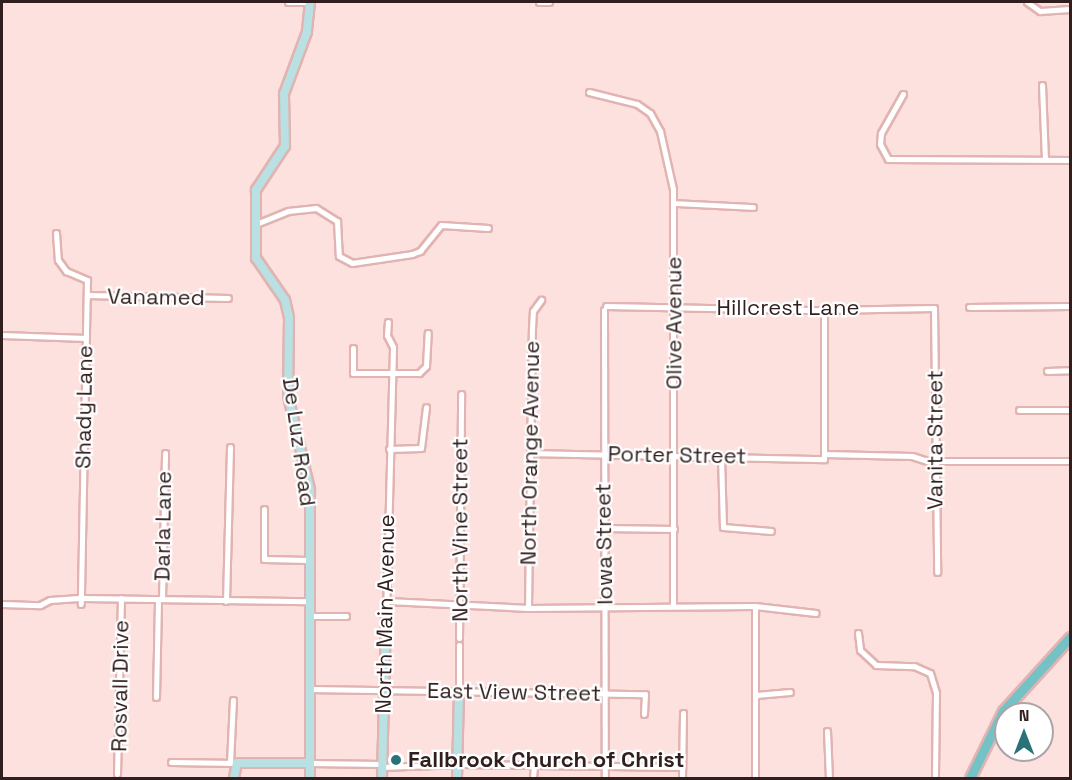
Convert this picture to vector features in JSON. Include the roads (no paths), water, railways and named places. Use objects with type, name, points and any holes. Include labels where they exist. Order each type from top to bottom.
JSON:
[{"type":"main road","name":"De Luz Road","points":[[310,2],[307,32],[284,94],[285,146],[256,190],[256,258],[285,300],[289,318],[288,396],[310,490],[308,560],[310,778]]},
{"type":"main road","name":"North Main Avenue","points":[[382,778],[386,616]]},
{"type":"main road","points":[[970,778],[1003,711],[1071,637]]},
{"type":"main road","name":"North Vine Street","points":[[457,778],[459,691]]},
{"type":"main road","points":[[234,778],[234,763],[310,763]]},
{"type":"street","points":[[288,2],[310,2]]},
{"type":"street","points":[[539,2],[549,2]]},
{"type":"street","points":[[1027,2],[1040,11],[1071,9]]},
{"type":"street","points":[[1042,85],[1045,159]]},
{"type":"street","name":"Olive Avenue","points":[[589,92],[638,104],[650,113],[660,131],[674,203],[673,604]]},
{"type":"street","points":[[903,94],[881,133],[881,150],[888,159],[1071,160]]},
{"type":"street","points":[[674,203],[753,207]]},
{"type":"street","points":[[256,224],[288,211],[316,208],[337,221],[339,256],[352,263],[412,254],[420,250],[441,225],[488,228]]},
{"type":"street","name":"Shady Lane","points":[[56,233],[58,260],[66,271],[87,280],[82,601]]},
{"type":"street","name":"Vanamed","points":[[87,298],[87,295],[228,298]]},
{"type":"street","name":"North Orange Avenue","points":[[528,608],[533,311],[541,300]]},
{"type":"street","points":[[969,307],[1071,306]]},
{"type":"street","name":"Hillcrest Lane","points":[[605,308],[824,310],[934,308]]},
{"type":"street","name":"Iowa Street","points":[[605,308],[603,454],[605,778]]},
{"type":"street","name":"Vanita Street","points":[[934,308],[937,572]]},
{"type":"street","points":[[824,310],[824,456]]},
{"type":"street","name":"North Main Avenue","points":[[386,616],[393,347],[387,335],[388,322]]},
{"type":"street","points":[[353,348],[353,374],[423,370],[428,333]]},
{"type":"street","points":[[2,335],[86,338]]},
{"type":"street","points":[[1047,371],[1071,370]]},
{"type":"street","name":"North Vine Street","points":[[459,691],[460,394]]},
{"type":"street","points":[[389,448],[421,448],[426,407]]},
{"type":"street","points":[[1019,410],[1071,410]]},
{"type":"street","points":[[226,601],[230,447]]},
{"type":"street","name":"Darla Lane","points":[[156,697],[165,453]]},
{"type":"street","name":"Porter Street","points":[[530,453],[912,456],[934,462],[1071,462]]},
{"type":"street","points":[[721,456],[723,527],[771,531]]},
{"type":"street","points":[[264,509],[264,559],[308,560]]},
{"type":"street","points":[[603,528],[674,529]]},
{"type":"street","points":[[2,604],[40,605],[50,600],[82,601],[121,598],[309,601]]},
{"type":"street","name":"Rosvall Drive","points":[[117,774],[121,598]]},
{"type":"street","points":[[387,601],[461,602],[528,608],[673,604],[755,606],[816,613]]},
{"type":"street","points":[[755,606],[756,778]]},
{"type":"street","points":[[309,616],[346,616]]},
{"type":"street","points":[[858,633],[860,650],[868,661],[891,667],[914,666],[930,673],[936,693],[935,778]]},
{"type":"street","name":"East View Street","points":[[310,689],[645,694],[644,714]]},
{"type":"street","points":[[756,694],[790,692]]},
{"type":"street","points":[[171,762],[234,763],[233,700]]},
{"type":"street","points":[[682,778],[683,713]]},
{"type":"street","points":[[827,731],[829,778]]},
{"type":"street","points":[[310,763],[382,766],[682,768]]},
{"type":"street","points":[[533,778],[534,767]]},
{"type":"place","name":"Fallbrook Church of Christ","points":[[396,760]]}]
